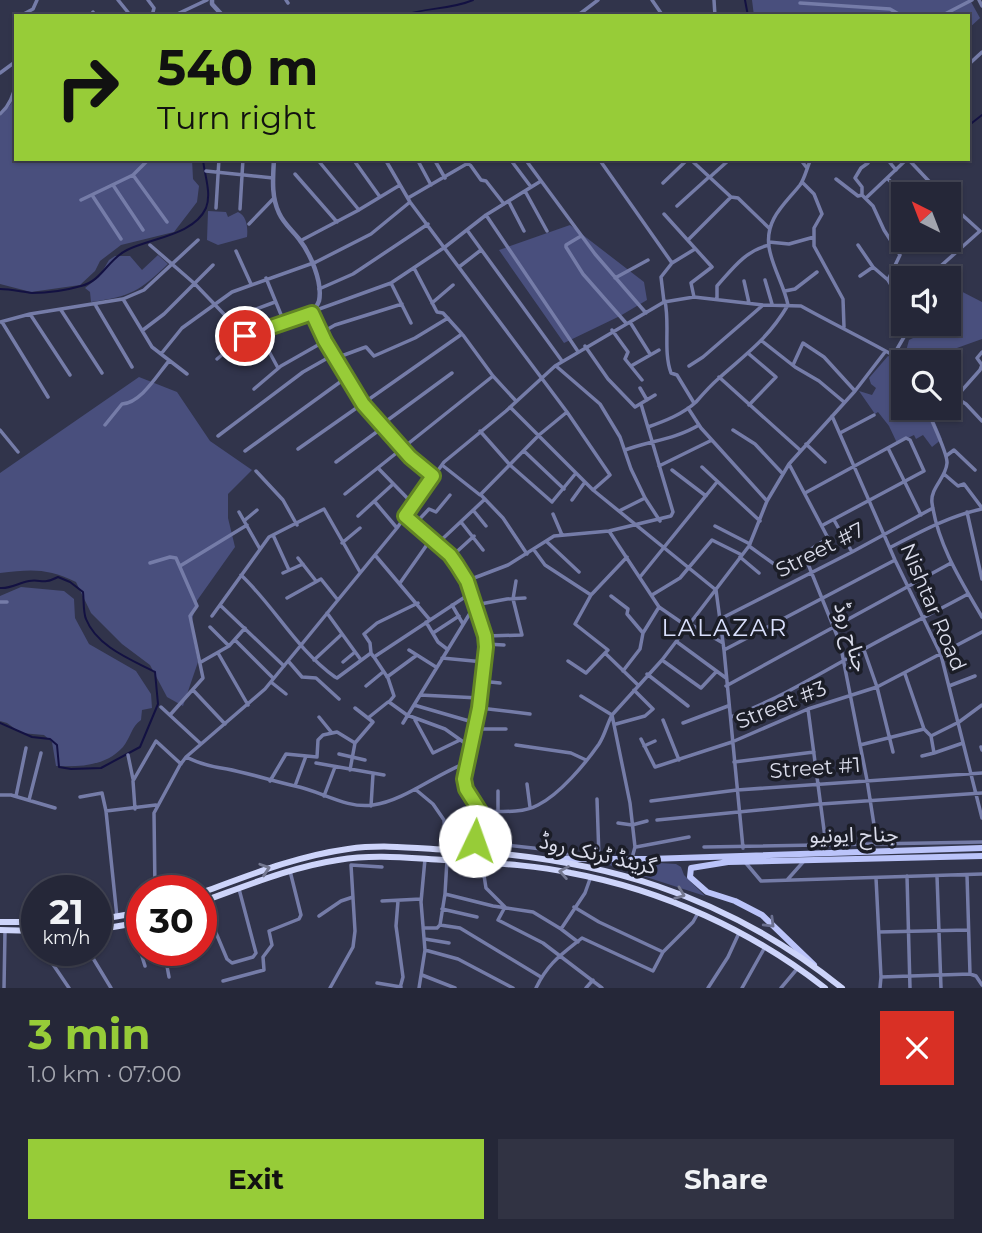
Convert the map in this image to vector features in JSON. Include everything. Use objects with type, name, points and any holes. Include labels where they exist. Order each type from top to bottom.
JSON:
[{"type":"highway","name":"گرینڈ ٹرنک روڈ","points":[[217,886],[317,854],[373,847],[462,850],[556,859],[629,877],[707,905],[761,932],[842,988]]},
{"type":"highway","name":"گرینڈ ٹرنک روڈ","points":[[217,897],[290,871],[357,857],[481,861],[555,870],[635,889],[698,913],[765,947],[825,988]]},
{"type":"highway","points":[[112,918],[126,915]]},
{"type":"highway","points":[[0,922],[21,922]]},
{"type":"highway","points":[[2,930],[21,931]]},
{"type":"main road","name":"جناح ایونیو","points":[[728,859],[745,862],[941,846],[982,848]]},
{"type":"main road","name":"جناح ایونیو","points":[[728,859],[982,856]]},
{"type":"main road","points":[[556,859],[728,859]]},
{"type":"main road","points":[[728,859],[695,866],[690,871],[690,877],[706,892],[735,901],[762,915],[815,967]]},
{"type":"street","points":[[24,14],[33,9],[37,0]]},
{"type":"street","points":[[118,0],[129,14]]},
{"type":"street","points":[[178,14],[210,0],[221,14]]},
{"type":"street","points":[[580,14],[598,0]]},
{"type":"street","points":[[945,14],[972,0]]},
{"type":"street","points":[[979,0],[982,6]]},
{"type":"street","points":[[800,3],[890,9],[899,14]]},
{"type":"street","points":[[0,114],[9,104],[14,90]]},
{"type":"street","points":[[82,200],[133,175],[147,161]]},
{"type":"street","points":[[216,208],[219,161]]},
{"type":"street","points":[[240,209],[243,161]]},
{"type":"street","points":[[274,161],[274,198],[286,227],[300,240],[311,262],[319,289],[319,300],[312,313]]},
{"type":"street","points":[[319,161],[359,210]]},
{"type":"street","points":[[354,161],[380,197]]},
{"type":"street","points":[[386,161],[409,200],[567,412],[610,475],[593,490]]},
{"type":"street","points":[[418,161],[431,185]]},
{"type":"street","points":[[435,161],[445,178]]},
{"type":"street","points":[[160,354],[182,328],[232,292],[311,262],[371,234],[409,200],[467,161],[481,180],[486,181],[506,203],[524,231]]},
{"type":"street","points":[[512,161],[531,187]]},
{"type":"street","points":[[526,161],[615,278],[646,313]]},
{"type":"street","points":[[600,161],[673,263]]},
{"type":"street","points":[[663,183],[692,161]]},
{"type":"street","points":[[694,161],[731,197],[738,198],[770,228]]},
{"type":"street","points":[[677,206],[728,161]]},
{"type":"street","points":[[802,161],[807,168]]},
{"type":"street","points":[[649,427],[670,419],[694,404],[719,377],[770,333],[788,305],[769,243],[770,228],[778,210],[803,182],[810,161]]},
{"type":"street","points":[[866,161],[868,163],[855,178],[900,255],[888,280]]},
{"type":"street","points":[[889,161],[896,170]]},
{"type":"street","points":[[836,179],[858,196],[864,197],[906,161]]},
{"type":"street","points":[[910,161],[930,182]]},
{"type":"street","points":[[206,171],[273,178]]},
{"type":"street","points":[[295,174],[337,222]]},
{"type":"street","points":[[133,175],[167,222]]},
{"type":"street","points":[[887,178],[891,182]]},
{"type":"street","points":[[217,359],[245,336],[391,283],[445,247],[486,215],[541,181]]},
{"type":"street","points":[[803,182],[814,194],[822,214],[814,228],[814,246],[843,299],[844,327]]},
{"type":"street","points":[[113,185],[143,230]]},
{"type":"street","points":[[300,240],[359,210],[400,185]]},
{"type":"street","points":[[525,191],[547,231]]},
{"type":"street","points":[[92,195],[121,239]]},
{"type":"street","points":[[688,240],[731,197]]},
{"type":"street","points":[[249,224],[274,198]]},
{"type":"street","points":[[664,214],[712,267],[691,283],[694,297]]},
{"type":"street","points":[[961,214],[979,231],[961,247]]},
{"type":"street","points":[[486,215],[577,351]]},
{"type":"street","points":[[319,289],[353,274],[428,224]]},
{"type":"street","points":[[467,230],[562,361]]},
{"type":"street","points":[[582,236],[566,247],[583,274],[628,323],[650,354]]},
{"type":"street","points":[[717,300],[717,286],[754,249],[769,243],[789,244],[816,237]]},
{"type":"street","points":[[48,397],[1,322],[30,314],[123,299],[144,290],[198,240]]},
{"type":"street","points":[[150,245],[195,284],[245,336]]},
{"type":"street","points":[[858,245],[873,267],[891,285]]},
{"type":"street","points":[[694,404],[677,375],[671,373],[667,364],[668,315],[661,277],[673,263],[695,249]]},
{"type":"street","points":[[459,267],[481,250]]},
{"type":"street","points":[[236,251],[251,284]]},
{"type":"street","points":[[941,266],[956,252]]},
{"type":"street","points":[[615,278],[648,260]]},
{"type":"street","points":[[143,330],[213,265]]},
{"type":"street","points":[[860,276],[873,267]]},
{"type":"street","points":[[414,268],[438,312],[448,318],[516,401]]},
{"type":"street","points":[[785,291],[794,289],[817,272]]},
{"type":"street","points":[[266,278],[284,322]]},
{"type":"street","points":[[765,280],[772,304]]},
{"type":"street","points":[[744,281],[749,303]]},
{"type":"street","points":[[391,283],[411,323]]},
{"type":"street","points":[[432,303],[453,285]]},
{"type":"street","points":[[154,875],[152,822],[156,806],[186,757],[248,705],[288,662],[397,528],[442,465],[562,361],[665,301],[694,297],[763,305],[802,306],[891,355]]},
{"type":"street","points":[[123,299],[152,347],[187,374]]},
{"type":"street","points":[[229,319],[275,302]]},
{"type":"street","points":[[321,333],[335,325],[402,304]]},
{"type":"street","points":[[95,305],[132,367]]},
{"type":"street","points":[[689,366],[763,305]]},
{"type":"street","points":[[61,310],[102,373]]},
{"type":"street","points":[[312,313],[325,341],[363,404],[401,447],[433,476]]},
{"type":"street","points":[[30,314],[70,375]]},
{"type":"street","points":[[218,436],[303,372],[363,348],[374,356],[415,338],[448,318]]},
{"type":"street","points":[[612,330],[628,352],[625,359],[642,380]]},
{"type":"street","points":[[258,331],[278,368]]},
{"type":"street","points":[[299,449],[462,334]]},
{"type":"street","points":[[896,350],[904,337]]},
{"type":"street","points":[[254,388],[278,368],[325,341]]},
{"type":"street","points":[[762,341],[844,402]]},
{"type":"street","points":[[793,365],[803,343],[824,357],[855,391]]},
{"type":"street","points":[[585,346],[614,386],[635,407],[655,395]]},
{"type":"street","points":[[631,366],[659,350]]},
{"type":"street","points":[[480,811],[530,807],[546,800],[586,760],[600,743],[614,713],[677,642],[750,545],[766,501],[789,464],[855,391],[885,352]]},
{"type":"street","points":[[961,392],[980,375],[982,365],[978,356],[982,352]]},
{"type":"street","points":[[748,354],[776,377],[749,405]]},
{"type":"street","points":[[105,425],[122,404],[130,403],[140,395],[169,361]]},
{"type":"street","points":[[555,366],[600,404],[620,437],[645,498],[660,521]]},
{"type":"street","points":[[336,462],[452,373]]},
{"type":"street","points":[[345,494],[493,376]]},
{"type":"street","points":[[245,451],[347,377]]},
{"type":"street","points":[[719,377],[800,450]]},
{"type":"street","points":[[640,388],[647,400]]},
{"type":"street","points":[[961,402],[982,421]]},
{"type":"street","points":[[467,581],[508,565],[554,536],[638,526],[671,516],[673,512],[640,404]]},
{"type":"street","points":[[510,407],[593,490],[716,590],[743,848]]},
{"type":"street","points":[[688,408],[699,425],[766,501]]},
{"type":"street","points":[[481,494],[539,435],[567,412]]},
{"type":"street","points":[[840,433],[874,415]]},
{"type":"street","name":"Nishtar Road","points":[[832,416],[895,560],[941,655],[971,773],[979,793],[982,818]]},
{"type":"street","points":[[931,420],[946,456],[944,474],[932,496],[937,524],[951,563],[981,614]]},
{"type":"street","points":[[624,450],[680,436],[699,425]]},
{"type":"street","points":[[0,430],[19,452]]},
{"type":"street","points":[[733,430],[755,444],[783,474]]},
{"type":"street","points":[[481,431],[510,465],[551,503],[576,472]]},
{"type":"street","points":[[805,493],[906,438],[910,440],[924,469],[822,525]]},
{"type":"street","points":[[659,466],[712,440]]},
{"type":"street","points":[[806,444],[825,461]]},
{"type":"street","points":[[888,448],[921,515]]},
{"type":"street","points":[[946,456],[954,450],[975,470]]},
{"type":"street","points":[[524,451],[564,489]]},
{"type":"street","points":[[715,526],[750,545],[781,569],[828,538],[789,464]]},
{"type":"street","points":[[442,465],[481,494],[503,518],[527,554]]},
{"type":"street","points":[[702,467],[760,521]]},
{"type":"street","points":[[377,468],[413,504]]},
{"type":"street","points":[[672,470],[706,496]]},
{"type":"street","points":[[257,471],[284,500],[297,525]]},
{"type":"street","points":[[891,548],[937,524],[982,508],[964,484],[958,486],[944,474]]},
{"type":"street","points":[[572,500],[585,482]]},
{"type":"street","points":[[640,577],[717,482]]},
{"type":"street","points":[[358,516],[392,485]]},
{"type":"street","points":[[414,525],[429,509],[436,512],[450,495]]},
{"type":"street","points":[[618,511],[645,498]]},
{"type":"street","points":[[437,544],[485,499]]},
{"type":"street","points":[[375,502],[397,528]]},
{"type":"street","name":"Street #7","points":[[720,619],[933,508]]},
{"type":"street","points":[[212,616],[272,535],[297,525],[324,509],[360,573]]},
{"type":"street","points":[[180,566],[246,522],[257,510]]},
{"type":"street","points":[[474,510],[486,526]]},
{"type":"street","points":[[239,512],[260,548]]},
{"type":"street","points":[[967,512],[982,579]]},
{"type":"street","points":[[553,514],[562,535]]},
{"type":"street","points":[[405,516],[451,557],[467,581],[485,636],[479,708],[469,746],[464,783],[480,811],[472,841],[462,850]]},
{"type":"street","points":[[834,520],[852,552]]},
{"type":"street","points":[[461,522],[483,550]]},
{"type":"street","points":[[342,543],[360,528]]},
{"type":"street","points":[[608,531],[659,607],[723,643]]},
{"type":"street","points":[[272,535],[289,569]]},
{"type":"street","points":[[451,557],[474,536]]},
{"type":"street","points":[[400,583],[431,539]]},
{"type":"street","points":[[652,595],[680,578],[712,540],[741,556],[759,573]]},
{"type":"street","points":[[546,541],[579,572]]},
{"type":"street","points":[[534,550],[545,565],[591,595]]},
{"type":"street","name":"جناح روڈ","points":[[804,554],[834,627],[844,660],[877,844]]},
{"type":"street","points":[[375,555],[418,603],[438,642],[447,649]]},
{"type":"street","points":[[150,564],[174,557],[197,606],[190,617],[203,678],[170,715]]},
{"type":"street","points":[[568,662],[586,673],[608,650],[575,624],[591,595],[627,557]]},
{"type":"street","points":[[298,558],[316,581]]},
{"type":"street","points":[[724,650],[895,560]]},
{"type":"street","points":[[726,686],[951,563]]},
{"type":"street","points":[[283,573],[303,564]]},
{"type":"street","points":[[241,575],[254,587],[299,646],[337,677],[471,593]]},
{"type":"street","points":[[287,598],[316,581],[323,580],[338,599]]},
{"type":"street","points":[[485,636],[522,635],[513,599],[516,581]]},
{"type":"street","points":[[730,717],[767,703],[813,680],[844,660],[968,594]]},
{"type":"street","points":[[611,596],[628,609],[626,614],[643,633]]},
{"type":"street","points":[[403,723],[475,606],[525,598]]},
{"type":"street","points":[[0,602],[8,602]]},
{"type":"street","points":[[368,718],[394,696],[364,634],[377,623],[418,603]]},
{"type":"street","points":[[452,604],[464,624]]},
{"type":"street","points":[[220,605],[284,666]]},
{"type":"street","points":[[623,671],[640,649],[643,633],[659,607]]},
{"type":"street","points":[[327,613],[361,660]]},
{"type":"street","points":[[433,633],[459,616]]},
{"type":"street","points":[[210,627],[229,646]]},
{"type":"street","points":[[201,662],[229,646],[245,628]]},
{"type":"street","name":"Street #3","points":[[641,739],[654,768],[680,760],[732,742],[808,709],[877,687],[982,632]]},
{"type":"street","points":[[314,660],[342,635]]},
{"type":"street","points":[[235,640],[285,694]]},
{"type":"street","points":[[677,642],[726,678]]},
{"type":"street","points":[[486,644],[504,645]]},
{"type":"street","points":[[409,650],[436,667]]},
{"type":"street","points":[[864,650],[877,687],[893,752]]},
{"type":"street","points":[[343,662],[355,652]]},
{"type":"street","points":[[219,653],[248,705]]},
{"type":"street","points":[[605,653],[638,685]]},
{"type":"street","points":[[387,677],[417,655]]},
{"type":"street","points":[[442,658],[484,662]]},
{"type":"street","points":[[662,660],[701,688],[716,672]]},
{"type":"street","points":[[288,662],[302,677],[316,678],[339,698]]},
{"type":"street","points":[[366,687],[383,672]]},
{"type":"street","points":[[648,674],[688,706]]},
{"type":"street","points":[[905,674],[924,729],[931,736],[934,753]]},
{"type":"street","points":[[949,686],[975,676]]},
{"type":"street","points":[[481,681],[500,683]]},
{"type":"street","points":[[193,690],[225,724]]},
{"type":"street","points":[[615,724],[645,716],[653,709],[634,690]]},
{"type":"street","points":[[420,695],[479,698]]},
{"type":"street","points":[[581,696],[614,713]]},
{"type":"street","points":[[389,702],[414,719],[445,729],[469,746]]},
{"type":"street","points":[[414,705],[476,723]]},
{"type":"street","points":[[931,736],[959,722],[982,705]]},
{"type":"street","points":[[683,723],[729,706]]},
{"type":"street","points":[[161,707],[201,744]]},
{"type":"street","points":[[350,770],[355,743],[373,722],[355,708]]},
{"type":"street","points":[[479,708],[530,714]]},
{"type":"street","points":[[808,709],[826,845]]},
{"type":"street","points":[[614,713],[635,847],[632,858]]},
{"type":"street","points":[[319,718],[332,733]]},
{"type":"street","points":[[414,719],[433,753],[460,740]]},
{"type":"street","points":[[663,720],[680,760]]},
{"type":"street","points":[[474,729],[506,729]]},
{"type":"street","points":[[860,745],[924,729]]},
{"type":"street","points":[[270,781],[284,755],[317,757],[318,740],[323,735],[337,732],[355,743]]},
{"type":"street","points":[[133,781],[156,741],[181,764]]},
{"type":"street","points":[[644,746],[655,741]]},
{"type":"street","points":[[922,756],[963,743]]},
{"type":"street","points":[[516,745],[570,752],[586,760]]},
{"type":"street","points":[[16,796],[26,748]]},
{"type":"street","points":[[734,762],[814,752]]},
{"type":"street","points":[[29,800],[41,753]]},
{"type":"street","points":[[338,754],[365,760]]},
{"type":"street","points":[[128,755],[135,809]]},
{"type":"street","points":[[295,786],[306,756]]},
{"type":"street","points":[[186,757],[213,769],[226,769],[295,786],[359,806],[371,806],[415,789],[447,770],[466,763]]},
{"type":"street","points":[[316,763],[384,775]]},
{"type":"street","points":[[324,796],[335,767]]},
{"type":"street","name":"Street #1","points":[[651,802],[737,790],[982,773]]},
{"type":"street","points":[[371,806],[373,774]]},
{"type":"street","points":[[527,783],[530,807]]},
{"type":"street","points":[[415,789],[433,804],[444,820],[446,850]]},
{"type":"street","points":[[498,791],[498,811]]},
{"type":"street","points":[[80,797],[102,793],[117,917]]},
{"type":"street","points":[[657,820],[821,804],[979,793]]},
{"type":"street","points":[[0,795],[16,796],[55,808]]},
{"type":"street","points":[[597,799],[599,858]]},
{"type":"street","points":[[106,811],[156,806]]},
{"type":"street","points":[[618,823],[632,825],[647,821]]},
{"type":"street","points":[[742,836],[752,848]]},
{"type":"street","points":[[635,847],[689,838]]},
{"type":"street","points":[[461,841],[551,850],[563,852],[573,859]]},
{"type":"street","points":[[704,848],[877,844],[941,846],[982,842]]},
{"type":"street","points":[[788,879],[806,857]]},
{"type":"street","points":[[419,988],[425,950],[421,899],[425,859]]},
{"type":"street","points":[[440,925],[447,860]]},
{"type":"street","points":[[481,861],[486,888],[505,907]]},
{"type":"street","points":[[745,862],[761,881],[982,874]]},
{"type":"street","points":[[330,988],[353,947],[355,931],[351,865],[382,867]]},
{"type":"street","points":[[223,981],[264,970],[263,957],[272,945],[269,931],[299,919],[302,915],[290,871]]},
{"type":"street","points":[[967,875],[970,975]]},
{"type":"street","points":[[907,876],[910,988]]},
{"type":"street","points":[[937,876],[942,988]]},
{"type":"street","points":[[561,929],[585,893],[591,877]]},
{"type":"street","points":[[876,878],[880,988]]},
{"type":"street","points":[[217,936],[227,959],[232,963],[253,957],[256,953],[239,889]]},
{"type":"street","points":[[445,894],[533,912],[578,942]]},
{"type":"street","points":[[319,916],[341,901],[353,897]]},
{"type":"street","points":[[382,901],[421,899]]},
{"type":"street","points":[[377,983],[400,988],[402,972],[396,926],[398,901]]},
{"type":"street","points":[[505,907],[498,920],[543,943],[602,988]]},
{"type":"street","points":[[574,907],[598,922],[663,952]]},
{"type":"street","points":[[442,909],[477,917]]},
{"type":"street","points":[[536,988],[551,962],[582,938],[650,971],[657,967],[663,952],[693,922],[698,913]]},
{"type":"street","points":[[423,928],[437,928],[440,925],[460,928],[541,977]]},
{"type":"street","points":[[2,930],[4,988]]},
{"type":"street","points":[[879,932],[969,930]]},
{"type":"street","points":[[708,988],[728,957],[739,933]]},
{"type":"street","points":[[425,939],[449,943]]},
{"type":"street","points":[[742,988],[765,947]]},
{"type":"street","points":[[425,950],[458,959],[513,988]]},
{"type":"street","points":[[54,966],[69,988]]},
{"type":"street","points":[[98,966],[111,988]]},
{"type":"street","points":[[167,966],[169,977]]},
{"type":"street","points":[[781,988],[798,968]]},
{"type":"street","points":[[422,975],[456,988]]},
{"type":"street","points":[[881,977],[970,975],[976,976],[982,985]]},
{"type":"street","points":[[586,988],[593,980]]},
{"type":"shaded area","points":[[752,0],[970,0],[980,18],[970,27],[970,14],[754,14]]},
{"type":"shaded area","points":[[14,97],[14,161],[192,161],[193,179],[199,186],[197,202],[174,232],[121,245],[100,261],[95,271],[80,285],[31,292],[0,284],[0,116]]},
{"type":"shaded area","points":[[208,211],[226,212],[228,217],[238,212],[241,214],[246,223],[247,237],[218,245],[207,240]]},
{"type":"shaded area","points":[[570,225],[644,282],[647,300],[564,343],[499,250]]},
{"type":"shaded area","points":[[158,255],[168,264],[141,287],[125,295],[91,302],[90,292],[85,288],[99,277],[109,260],[115,256],[130,256],[142,270]]},
{"type":"shaded area","points":[[961,291],[982,302],[982,339],[951,350],[906,350],[909,340],[917,336],[961,336]]},
{"type":"shaded area","points":[[888,356],[891,357],[891,420],[934,420],[942,439],[932,447],[923,435],[916,439],[914,435],[897,443],[889,426],[878,412],[875,414],[859,391],[872,395],[876,388],[869,378]]},
{"type":"shaded area","points":[[139,377],[177,392],[210,441],[252,470],[228,494],[228,518],[235,547],[196,602],[191,626],[198,662],[183,706],[167,697],[150,665],[122,644],[91,613],[76,582],[39,571],[0,573],[0,473]]},
{"type":"shaded area","points":[[21,587],[64,591],[74,599],[75,618],[89,644],[136,671],[151,694],[152,708],[142,710],[141,720],[123,747],[101,762],[56,766],[52,742],[44,735],[21,733],[0,721],[0,596]]},
{"type":"shaded area","points":[[610,860],[676,864],[705,896],[606,864]]},
{"type":"waterway","points":[[409,14],[473,0]]},
{"type":"waterway","points":[[745,0],[748,14]]},
{"type":"waterway","points":[[970,124],[982,115]]},
{"type":"waterway","points":[[0,289],[38,293],[81,286],[94,280],[127,250],[171,235],[192,224],[200,217],[208,202],[203,161]]},
{"type":"waterway","points":[[0,588],[29,581],[49,581],[58,577],[70,582],[83,592],[86,619],[98,637],[116,652],[155,672],[158,704],[140,747],[101,768],[59,767],[57,745],[50,739],[32,737],[0,723]]},
{"type":"district","name":"LALAZAR","points":[[725,628]]},
{"type":"route","points":[[245,336],[312,313],[325,341],[363,404],[410,457],[433,476],[405,516],[450,555],[457,565],[467,581],[486,641],[478,713],[464,779],[469,795],[480,811],[475,841]]}]
